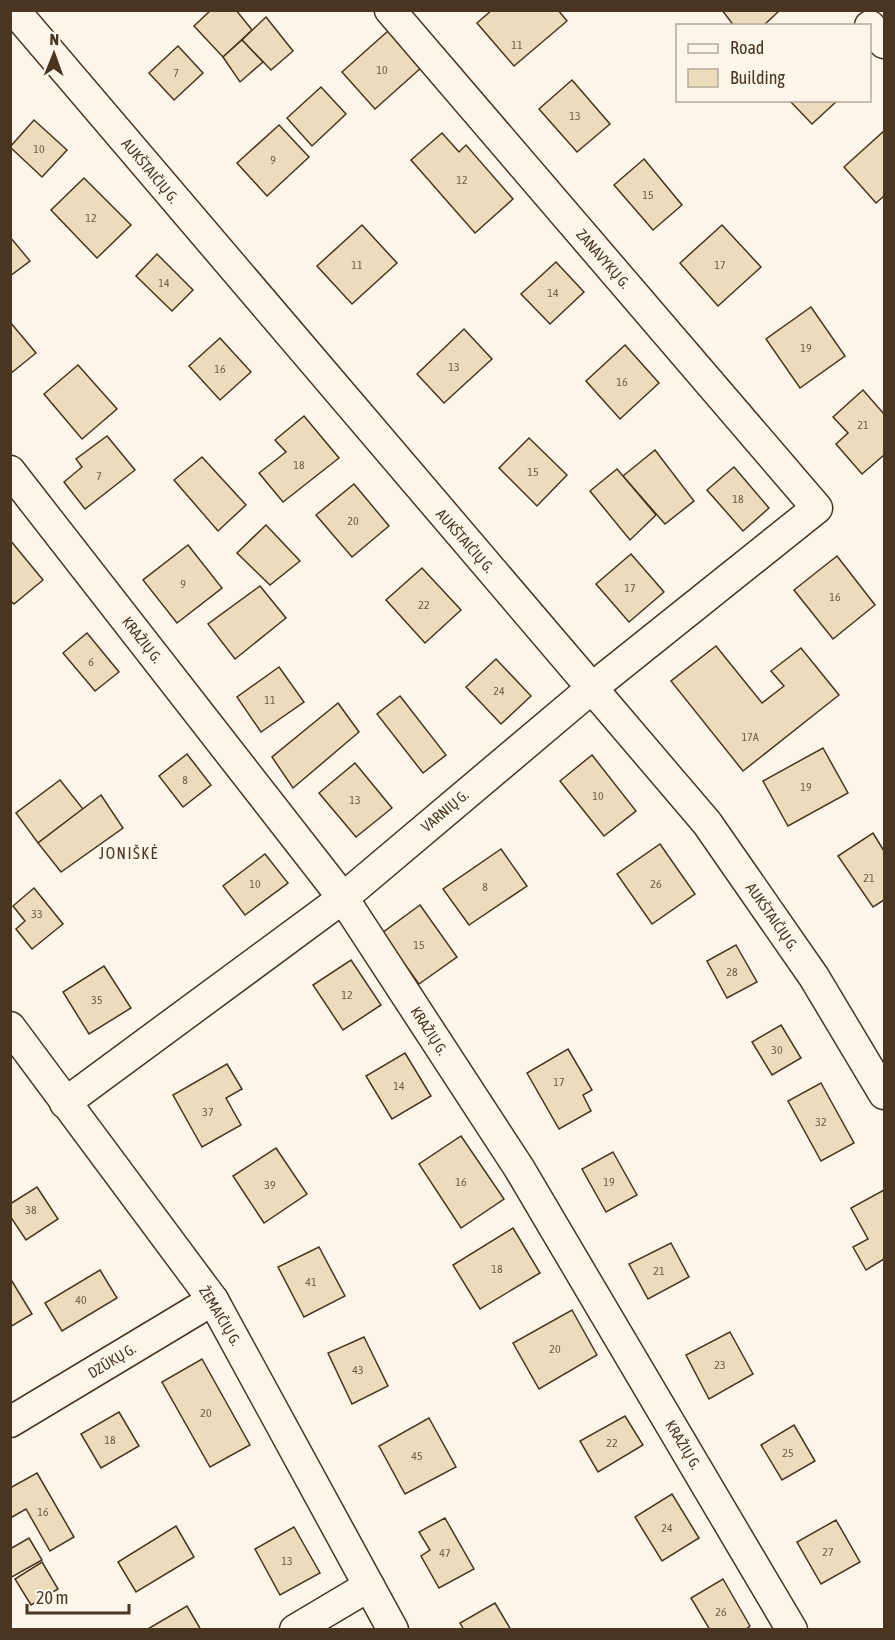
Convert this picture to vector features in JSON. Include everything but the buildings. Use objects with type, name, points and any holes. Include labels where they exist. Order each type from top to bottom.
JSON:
[{"type":"street","name":"AUKŠTAIČIŲ G.","points":[[14,10],[707,823],[814,977],[885,1094]]},
{"type":"street","name":"ZANAVYKŲ G.","points":[[390,10],[817,508]]},
{"type":"street","points":[[857,10],[868,24]]},
{"type":"street","points":[[871,28],[885,43]]},
{"type":"street","name":"KRAŽIŲ G.","points":[[10,471],[343,898],[519,1168],[792,1629]]},
{"type":"street","name":"VARNIŲ G.","points":[[65,1103],[343,898],[592,688],[817,508]]},
{"type":"street","name":"ŽEMAIČIŲ G.","points":[[10,1027],[213,1300],[393,1629]]},
{"type":"street","name":"DZŪKŲ G.","points":[[10,1422],[213,1300]]},
{"type":"street","points":[[295,1629],[369,1586]]},
{"type":"district","name":"JONIŠKĖ","points":[[129,853]]}]
